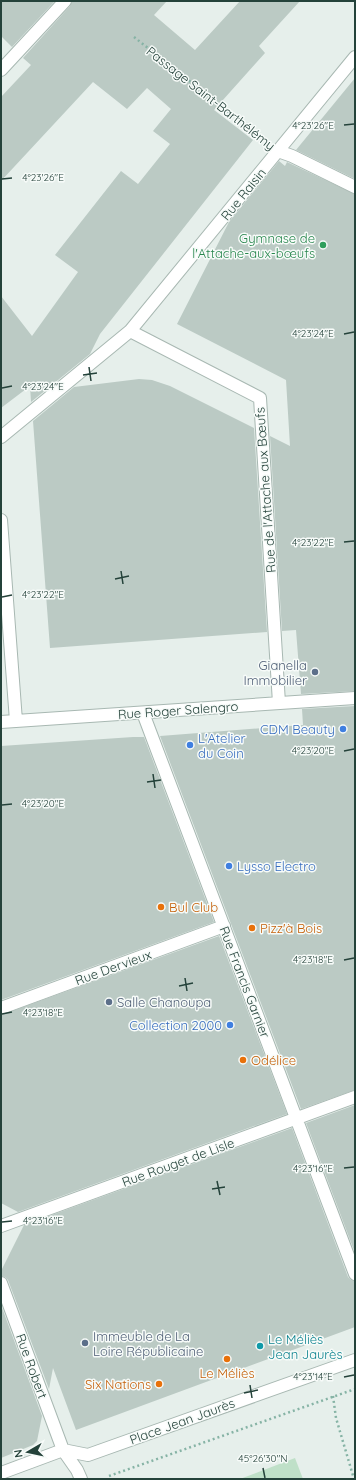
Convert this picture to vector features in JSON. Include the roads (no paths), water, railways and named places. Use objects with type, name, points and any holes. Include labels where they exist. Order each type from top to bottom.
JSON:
[{"type":"street","points":[[1,70],[65,1]]},
{"type":"street","name":"Rue Raisin","points":[[1,437],[130,331],[355,57]]},
{"type":"street","name":"Passage Saint-Barthélémy","points":[[278,151],[292,156],[355,187]]},
{"type":"street","name":"Rue de l'Attache aux Bœufs","points":[[130,331],[260,398],[279,703]]},
{"type":"street","points":[[1,520],[16,721]]},
{"type":"street","name":"Rue Roger Salengro","points":[[1,722],[355,698]]},
{"type":"street","name":"Rue Francis Garnier","points":[[143,712],[355,1274]]},
{"type":"street","name":"Rue Dervieux","points":[[1,1008],[224,926]]},
{"type":"street","name":"Rue Rouget de Lisle","points":[[1,1226],[355,1097]]},
{"type":"street","name":"Rue Robert","points":[[1,1282],[63,1450]]},
{"type":"street","name":"Place Jean Jaurès","points":[[63,1450],[88,1455],[355,1360]]},
{"type":"street","points":[[1,1473],[63,1450],[78,1470],[81,1479]]},
{"type":"place","name":"Gymnase de l'Attache-aux-bœufs","points":[[323,245]]},
{"type":"place","name":"Gianella Immobilier","points":[[315,672]]},
{"type":"place","name":"CDM Beauty","points":[[343,729]]},
{"type":"place","name":"L'Atelier du Coin","points":[[190,745]]},
{"type":"place","name":"Lysso Electro","points":[[229,866]]},
{"type":"place","name":"Bul Club","points":[[161,907]]},
{"type":"place","name":"Pizz'à Bois","points":[[252,928]]},
{"type":"place","name":"Salle Chanoupa","points":[[109,1002]]},
{"type":"place","name":"Collection 2000","points":[[230,1025]]},
{"type":"place","name":"Odélice","points":[[243,1060]]},
{"type":"place","name":"Immeuble de La Loire Républicaine","points":[[85,1343]]},
{"type":"place","name":"Le Méliès Jean Jaurès","points":[[260,1346]]},
{"type":"place","name":"Le Méliès","points":[[227,1359]]},
{"type":"place","name":"Six Nations","points":[[159,1384]]}]
